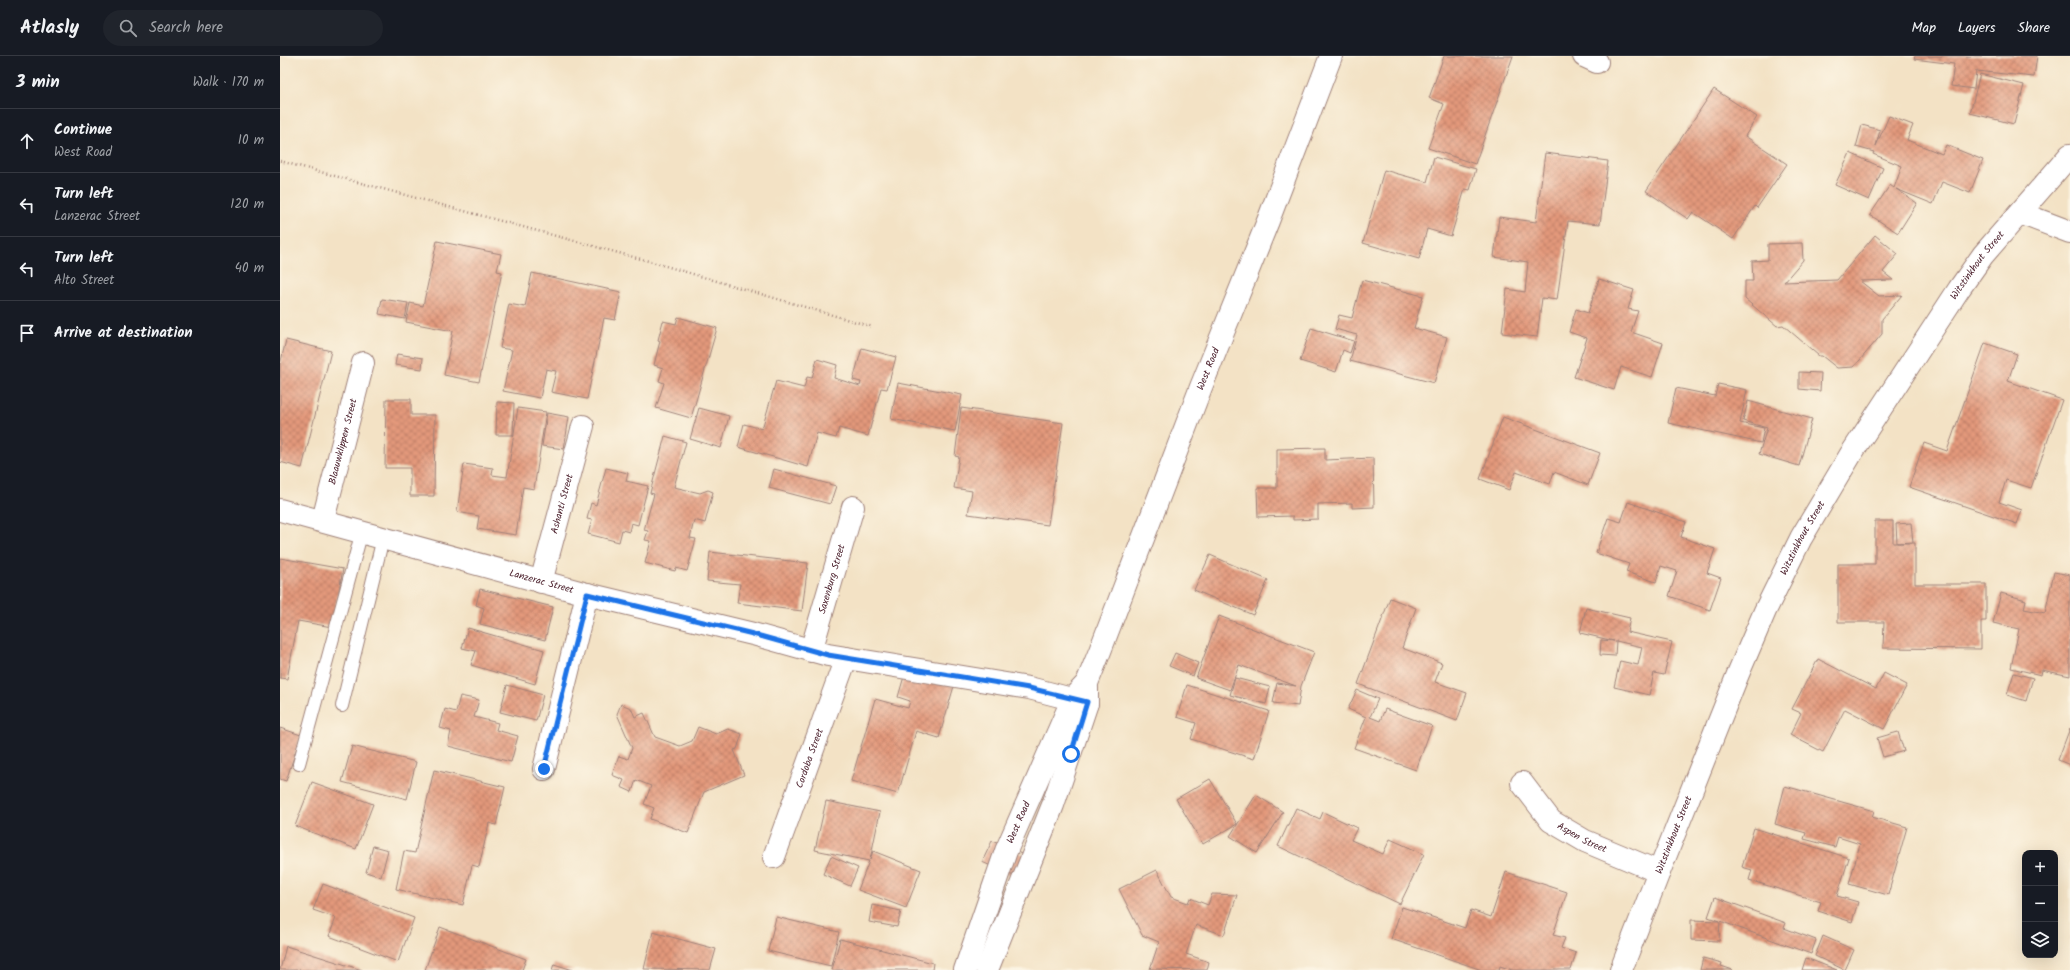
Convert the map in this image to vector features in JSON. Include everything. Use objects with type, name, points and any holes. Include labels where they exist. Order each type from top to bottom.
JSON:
[{"type":"street","name":"West Road","points":[[965,970],[1006,851],[1082,694],[1201,387],[1268,221],[1330,56]]},
{"type":"street","name":"Witstinkhout Street","points":[[1621,970],[1658,872],[1744,660],[1765,611],[1801,538],[1851,454],[1934,324],[1983,255],[2070,155]]},
{"type":"street","points":[[2020,213],[2070,232]]},
{"type":"street","name":"Blaauwklippen Street","points":[[323,520],[363,364]]},
{"type":"street","name":"Ashanti Street","points":[[541,582],[583,426]]},
{"type":"street","name":"Saxenburg Street","points":[[811,651],[853,507]]},
{"type":"street","name":"Lanzerac Street","points":[[280,510],[323,520],[541,582],[753,634],[811,651],[1029,688],[1082,694]]},
{"type":"street","points":[[544,769],[587,594]]},
{"type":"street","name":"Cordoba Street","points":[[774,858],[846,658]]},
{"type":"street","name":"West Road","points":[[986,970],[1053,805],[1082,694]]},
{"type":"street","name":"Aspen Street","points":[[1522,783],[1551,821],[1585,841],[1658,872]]},
{"type":"lane","points":[[300,764],[362,531]]},
{"type":"lane","points":[[342,706],[384,538]]},
{"type":"path","points":[[280,161],[652,262],[873,327]]},
{"type":"building","points":[[1444,56],[1513,56],[1475,164],[1428,148],[1444,104],[1429,98]]},
{"type":"building","points":[[1915,56],[2037,56],[2034,77],[1976,71],[1974,89],[1951,86],[1954,64],[1914,59]]},
{"type":"building","points":[[1980,74],[2024,85],[2014,124],[1970,113]]},
{"type":"building","points":[[1714,89],[1757,117],[1745,136],[1787,164],[1757,208],[1755,206],[1733,239],[1693,212],[1688,219],[1646,191]]},
{"type":"building","points":[[1889,116],[1913,125],[1907,140],[1942,154],[1946,145],[1983,160],[1970,193],[1942,182],[1933,204],[1896,189],[1917,203],[1898,233],[1870,215],[1890,185],[1894,188],[1902,166],[1873,154],[1874,152],[1856,147],[1862,125],[1880,130],[1876,146]]},
{"type":"building","points":[[1545,153],[1608,161],[1600,224],[1568,221],[1557,300],[1542,298],[1537,337],[1502,333],[1507,289],[1525,292],[1528,262],[1494,257],[1499,217],[1536,222]]},
{"type":"building","points":[[1850,153],[1883,168],[1869,200],[1835,185]]},
{"type":"building","points":[[1434,157],[1476,169],[1470,190],[1465,189],[1451,236],[1427,229],[1419,259],[1363,243],[1384,170],[1427,182]]},
{"type":"building","points":[[1875,235],[1898,254],[1883,272],[1893,280],[1860,281],[1879,296],[1902,295],[1882,319],[1882,334],[1854,367],[1837,368],[1822,356],[1819,356],[1783,325],[1777,326],[1745,299],[1745,281],[1753,281],[1752,261],[1768,260],[1768,244],[1802,243],[1803,260],[1784,282],[1837,280]]},
{"type":"building","points":[[437,241],[501,254],[497,271],[502,272],[479,382],[444,375],[453,331],[406,322],[410,303],[423,306]]},
{"type":"building","points":[[532,273],[621,292],[615,320],[604,318],[587,399],[551,392],[556,371],[546,369],[540,398],[503,391],[512,350],[500,348],[509,304],[525,307]]},
{"type":"building","points":[[1599,279],[1634,290],[1628,309],[1638,311],[1631,332],[1663,343],[1652,377],[1621,367],[1614,390],[1574,377],[1587,338],[1569,332],[1576,309],[1588,313]]},
{"type":"building","points":[[1362,280],[1423,296],[1414,328],[1447,337],[1434,383],[1350,361],[1357,335],[1335,329],[1339,315],[1352,318]]},
{"type":"building","points":[[382,299],[408,303],[405,319],[379,314]]},
{"type":"building","points":[[678,317],[717,328],[691,418],[656,408],[664,383],[659,381],[663,368],[654,365],[660,341],[658,340],[663,321],[676,324]]},
{"type":"building","points":[[1311,328],[1354,341],[1350,353],[1343,350],[1336,372],[1300,361]]},
{"type":"building","points":[[286,340],[331,351],[302,468],[280,462],[280,365]]},
{"type":"building","points":[[1985,343],[2017,354],[2008,381],[2062,400],[2031,488],[2006,480],[1999,502],[2022,510],[2017,524],[1909,487],[1924,443],[1947,451]]},
{"type":"building","points":[[862,348],[896,357],[887,389],[881,388],[868,436],[839,428],[836,438],[817,433],[808,467],[738,447],[744,424],[762,429],[776,381],[804,388],[807,377],[812,378],[817,359],[837,365],[834,378],[860,386],[861,382],[853,380]]},
{"type":"building","points":[[397,354],[423,358],[422,369],[395,365]]},
{"type":"building","points":[[1799,372],[1821,373],[1820,391],[1799,389]]},
{"type":"building","points":[[898,383],[962,395],[955,431],[891,419]]},
{"type":"building","points":[[1718,384],[1747,390],[1740,423],[1764,428],[1761,443],[1668,423],[1676,388],[1715,396]]},
{"type":"building","points":[[386,399],[411,399],[411,415],[435,415],[434,496],[410,496],[410,468],[385,468]]},
{"type":"building","points":[[1748,401],[1812,419],[1799,466],[1759,454],[1767,428],[1743,421]]},
{"type":"building","points":[[497,402],[514,403],[513,435],[496,435]]},
{"type":"building","points":[[518,408],[546,412],[534,489],[523,487],[516,535],[477,529],[479,516],[457,512],[464,464],[493,468],[492,475],[507,477]]},
{"type":"building","points":[[699,408],[729,416],[721,448],[690,439]]},
{"type":"building","points":[[961,408],[1063,423],[1048,525],[968,514],[972,491],[954,488],[959,457],[955,456]]},
{"type":"building","points":[[547,413],[569,417],[564,449],[542,446]]},
{"type":"building","points":[[1503,417],[1600,453],[1588,485],[1554,472],[1550,484],[1516,472],[1509,490],[1480,479]]},
{"type":"building","points":[[665,436],[686,442],[674,487],[700,493],[708,490],[713,492],[705,523],[694,520],[690,538],[696,539],[687,571],[676,568],[675,571],[645,563],[651,541],[645,540],[648,531],[644,530],[654,494],[650,493]]},
{"type":"building","points":[[1325,448],[1325,460],[1373,458],[1374,507],[1352,508],[1352,503],[1318,504],[1318,519],[1293,520],[1293,516],[1258,517],[1257,488],[1277,488],[1277,449]]},
{"type":"building","points":[[606,468],[628,473],[626,481],[648,486],[638,525],[631,523],[629,532],[622,530],[619,542],[588,534],[592,520],[587,519],[591,503],[596,505]]},
{"type":"building","points":[[774,469],[836,486],[830,504],[769,488]]},
{"type":"building","points":[[1628,502],[1686,522],[1681,537],[1715,549],[1707,573],[1721,578],[1710,610],[1669,596],[1677,571],[1661,566],[1656,582],[1626,572],[1629,564],[1596,553],[1608,518],[1621,522]]},
{"type":"building","points":[[1875,521],[1893,521],[1893,543],[1915,543],[1915,584],[1986,584],[1986,621],[1981,621],[1981,649],[1883,648],[1884,622],[1838,622],[1838,564],[1875,564]]},
{"type":"building","points":[[1911,523],[1913,542],[1897,543],[1896,524]]},
{"type":"building","points":[[710,552],[808,563],[802,611],[737,603],[740,584],[707,581]]},
{"type":"building","points":[[1210,555],[1268,580],[1253,615],[1194,590]]},
{"type":"building","points":[[280,558],[343,569],[332,627],[298,621],[287,679],[280,678]]},
{"type":"building","points":[[2054,572],[2070,575],[2070,676],[2042,670],[2041,675],[2011,668],[2019,629],[1993,623],[2001,593],[2026,600],[2024,609],[2045,613]]},
{"type":"building","points":[[480,589],[553,607],[545,640],[480,624],[484,608],[476,605]]},
{"type":"building","points":[[1390,598],[1416,608],[1402,648],[1442,663],[1435,682],[1467,693],[1457,721],[1358,684]]},
{"type":"building","points":[[1586,608],[1630,618],[1627,632],[1672,642],[1664,675],[1654,673],[1649,695],[1614,687],[1620,661],[1638,665],[1642,647],[1616,641],[1615,656],[1600,655],[1601,640],[1614,641],[1580,633]]},
{"type":"building","points":[[1219,616],[1314,652],[1301,686],[1298,706],[1273,703],[1277,683],[1296,686],[1239,665],[1230,690],[1196,678]]},
{"type":"building","points":[[468,628],[544,650],[535,684],[471,665],[476,651],[462,648]]},
{"type":"building","points":[[1175,653],[1198,663],[1193,676],[1169,666]]},
{"type":"building","points":[[1818,659],[1876,689],[1884,673],[1907,685],[1884,729],[1845,709],[1823,752],[1790,735],[1801,713],[1792,709]]},
{"type":"building","points":[[905,673],[954,686],[939,738],[916,731],[898,794],[851,781],[875,699],[908,708],[910,701],[898,697]]},
{"type":"building","points":[[2014,673],[2033,678],[2026,701],[2007,695]]},
{"type":"building","points":[[1235,678],[1270,687],[1266,704],[1230,695]]},
{"type":"building","points":[[507,685],[543,695],[536,721],[500,712]]},
{"type":"building","points":[[1187,685],[1269,711],[1254,759],[1191,739],[1196,723],[1177,717]]},
{"type":"building","points":[[1357,690],[1378,699],[1370,717],[1380,721],[1385,709],[1432,726],[1416,770],[1354,748],[1366,717],[1348,709]]},
{"type":"building","points":[[460,696],[479,700],[474,717],[498,723],[496,730],[518,736],[511,762],[448,746],[451,731],[440,728],[445,709],[456,712]]},
{"type":"building","points":[[621,704],[631,708],[635,717],[644,713],[655,737],[680,746],[692,741],[698,727],[716,734],[728,729],[742,734],[737,749],[734,750],[744,775],[704,792],[688,833],[650,819],[654,808],[644,804],[651,786],[636,780],[632,792],[621,787],[624,780],[612,775],[619,756],[628,759],[632,748],[617,714]]},
{"type":"building","points":[[280,728],[301,735],[286,781],[280,779]]},
{"type":"building","points":[[2070,728],[2070,765],[2058,760]]},
{"type":"building","points":[[1898,732],[1904,751],[1883,757],[1877,738]]},
{"type":"building","points":[[352,746],[416,762],[407,799],[342,782]]},
{"type":"building","points":[[434,770],[505,787],[496,825],[489,823],[479,867],[472,865],[463,905],[396,889],[404,851],[415,853]]},
{"type":"building","points":[[1210,779],[1237,824],[1203,844],[1176,799]]},
{"type":"building","points":[[312,782],[373,804],[356,849],[295,826]]},
{"type":"building","points":[[1785,786],[1874,811],[1872,817],[1907,827],[1888,895],[1849,884],[1860,844],[1838,837],[1835,847],[1804,839],[1806,833],[1775,824]]},
{"type":"building","points":[[1256,795],[1283,812],[1257,853],[1230,836]]},
{"type":"building","points":[[826,801],[880,812],[870,860],[873,851],[921,870],[906,908],[858,890],[869,861],[815,850]]},
{"type":"building","points":[[1296,808],[1320,819],[1323,812],[1357,828],[1351,840],[1383,854],[1390,839],[1424,854],[1400,904],[1278,846]]},
{"type":"building","points":[[1754,828],[1849,858],[1837,896],[1858,902],[1852,922],[1818,911],[1821,902],[1749,880],[1752,870],[1742,867]]},
{"type":"building","points":[[992,841],[1026,856],[1016,877],[982,862]]},
{"type":"building","points":[[373,846],[388,850],[381,877],[366,872]]},
{"type":"building","points":[[831,856],[858,868],[850,886],[823,874]]},
{"type":"building","points":[[1157,870],[1171,897],[1188,903],[1190,898],[1208,905],[1212,894],[1237,895],[1224,935],[1196,925],[1186,954],[1209,962],[1207,970],[1150,969],[1159,942],[1142,935],[1119,889]]},
{"type":"building","points":[[1506,872],[1567,892],[1553,935],[1565,938],[1561,948],[1576,953],[1571,970],[1512,970],[1500,966],[1499,970],[1482,970],[1391,939],[1402,907],[1465,928],[1471,910],[1491,917]]},
{"type":"building","points":[[323,884],[414,918],[398,962],[329,936],[336,918],[313,910]]},
{"type":"building","points":[[1715,897],[1786,923],[1784,928],[1816,940],[1811,954],[1720,921],[1719,941],[1691,940],[1691,920],[1719,921],[1708,917]]},
{"type":"building","points":[[872,905],[901,911],[897,927],[869,922]]},
{"type":"building","points":[[776,917],[839,932],[831,966],[768,951]]},
{"type":"building","points":[[440,927],[526,959],[522,970],[425,970]]},
{"type":"building","points":[[653,932],[716,949],[710,970],[644,969]]},
{"type":"building","points":[[1823,936],[1854,950],[1845,970],[1815,956]]},
{"type":"building","points":[[840,939],[933,963],[932,970],[832,970]]},
{"type":"building","points":[[286,946],[362,970],[280,970]]},
{"type":"building","points":[[1703,958],[1722,963],[1721,966],[1733,970],[1700,970]]},
{"type":"building","points":[[1806,958],[1837,970],[1802,970]]},
{"type":"building","points":[[554,964],[573,970],[552,970]]},
{"type":"route","points":[[544,769],[587,594],[753,634],[828,655],[1046,691],[1087,702],[1071,754]]}]
